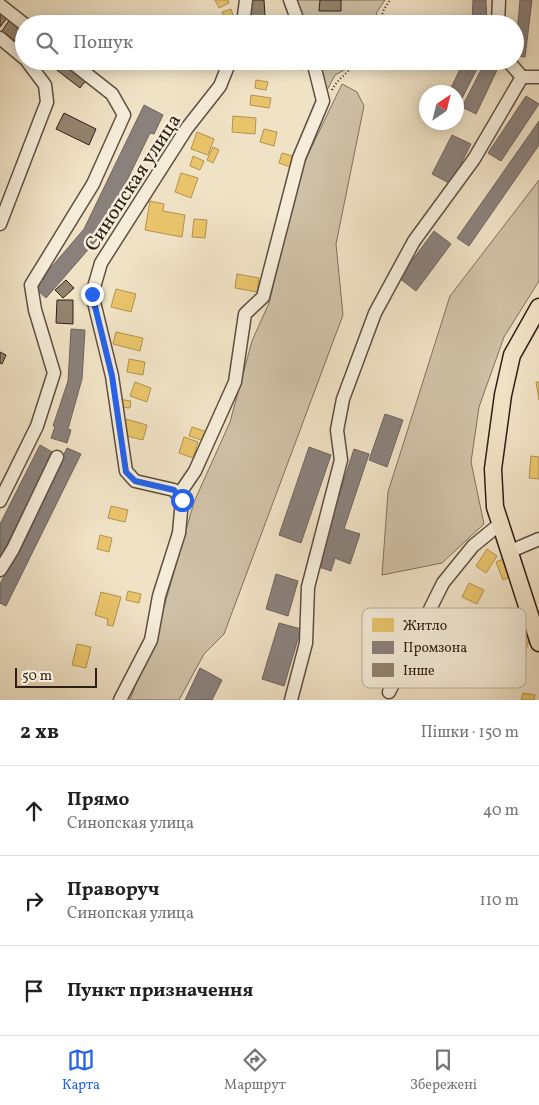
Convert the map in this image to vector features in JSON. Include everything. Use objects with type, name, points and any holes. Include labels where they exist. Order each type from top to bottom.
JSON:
[{"type":"main road","points":[[539,307],[512,355],[503,395],[493,469],[495,507],[511,551],[539,643]]},
{"type":"street","points":[[244,15],[246,0]]},
{"type":"street","points":[[290,0],[296,15]]},
{"type":"street","points":[[498,15],[499,0]]},
{"type":"street","points":[[0,5],[15,17]]},
{"type":"street","points":[[0,38],[15,50]]},
{"type":"street","points":[[0,224],[47,102],[45,85],[34,70]]},
{"type":"street","points":[[0,501],[37,426],[54,373],[35,310],[32,285],[94,184],[124,115],[112,94],[81,70]]},
{"type":"street","name":"Синопская улица","points":[[178,496],[174,490],[135,481],[126,472],[112,376],[92,294],[100,263],[188,128],[220,86],[226,70]]},
{"type":"street","points":[[120,700],[152,640],[160,596],[179,533],[182,500],[178,496],[195,471],[235,382],[245,314],[263,297],[299,158],[323,101],[315,70]]},
{"type":"street","points":[[516,70],[522,77],[539,77]]},
{"type":"street","points":[[291,700],[306,643],[308,587],[341,460],[336,430],[346,390],[375,312],[414,241],[474,159],[522,77]]},
{"type":"street","points":[[0,570],[13,549],[57,457]]},
{"type":"street","points":[[431,608],[443,583],[473,546],[501,523]]},
{"type":"street","points":[[511,551],[539,539]]},
{"type":"street","points":[[389,692],[391,688]]},
{"type":"path","points":[[382,15],[390,0]]},
{"type":"path","points":[[323,101],[329,96],[338,79],[351,70]]},
{"type":"shaded area","points":[[294,0],[385,0],[376,15],[300,15]]},
{"type":"shaded area","points":[[319,70],[344,70],[335,75],[325,94]]},
{"type":"shaded area","points":[[342,84],[357,92],[364,106],[336,244],[343,315],[224,634],[204,654],[179,700],[130,700],[164,607],[194,502],[230,422],[252,341],[269,303],[302,167]]},
{"type":"shaded area","points":[[539,180],[539,281],[504,337],[479,407],[471,462],[484,524],[442,563],[382,575],[388,492],[450,296]]},
{"type":"building: Житло","points":[[215,0],[228,0],[229,3],[219,8]]},
{"type":"building: Житло","points":[[231,9],[233,15],[223,15],[222,12]]},
{"type":"building: Житло","points":[[256,80],[268,82],[266,90],[255,88]]},
{"type":"building: Житло","points":[[251,95],[271,98],[269,108],[250,105]]},
{"type":"building: Житло","points":[[233,116],[256,118],[255,134],[232,132]]},
{"type":"building: Житло","points":[[264,129],[277,132],[274,146],[260,142]]},
{"type":"building: Житло","points":[[197,132],[214,139],[208,155],[191,149]]},
{"type":"building: Житло","points":[[213,147],[219,150],[213,163],[207,160]]},
{"type":"building: Житло","points":[[282,153],[296,157],[293,168],[279,163]]},
{"type":"building: Житло","points":[[193,156],[204,161],[200,170],[190,166]]},
{"type":"building: Житло","points":[[181,173],[198,178],[191,198],[175,192]]},
{"type":"building: Житло","points":[[150,201],[164,204],[163,211],[185,215],[182,237],[145,230]]},
{"type":"building: Житло","points":[[194,219],[207,220],[205,238],[192,237]]},
{"type":"building: Житло","points":[[237,274],[259,278],[257,292],[235,288]]},
{"type":"building: Житло","points":[[116,289],[136,294],[131,312],[111,307]]},
{"type":"building: Житло","points":[[116,332],[143,338],[140,351],[113,344]]},
{"type":"building: Житло","points":[[129,359],[145,362],[143,375],[127,372]]},
{"type":"building: Житло","points":[[135,382],[151,388],[147,402],[130,396]]},
{"type":"building: Житло","points":[[536,382],[539,382],[539,400]]},
{"type":"building: Житло","points":[[118,399],[131,401],[130,408],[117,407]]},
{"type":"building: Житло","points":[[126,419],[147,425],[143,440],[122,435]]},
{"type":"building: Житло","points":[[192,427],[210,433],[207,442],[189,436]]},
{"type":"building: Житло","points":[[184,437],[198,442],[193,458],[179,453]]},
{"type":"building: Житло","points":[[531,456],[539,457],[539,479],[529,478]]},
{"type":"building: Житло","points":[[111,506],[128,510],[125,522],[108,518]]},
{"type":"building: Житло","points":[[100,535],[112,538],[109,552],[97,549]]},
{"type":"building: Житло","points":[[487,549],[497,556],[486,573],[476,566]]},
{"type":"building: Житло","points":[[503,559],[510,577],[503,580],[496,562]]},
{"type":"building: Житло","points":[[469,583],[484,590],[477,604],[462,597]]},
{"type":"building: Житло","points":[[128,591],[141,594],[139,603],[126,600]]},
{"type":"building: Житло","points":[[101,592],[121,597],[113,626],[107,625],[108,619],[95,615]]},
{"type":"building: Житло","points":[[526,637],[530,638],[526,649]]},
{"type":"building: Житло","points":[[77,644],[91,647],[86,668],[72,665]]},
{"type":"building: Житло","points":[[523,693],[535,695],[534,700],[521,700]]},
{"type":"building: Промзона","points":[[473,0],[486,0],[487,15],[472,15]]},
{"type":"building: Промзона","points":[[520,0],[532,0],[525,57],[524,15],[519,15]]},
{"type":"building: Промзона","points":[[460,70],[476,70],[464,94],[464,85],[452,85]]},
{"type":"building: Промзона","points":[[481,70],[497,70],[476,114],[464,108],[464,103]]},
{"type":"building: Промзона","points":[[526,96],[539,104],[501,161],[488,153]]},
{"type":"building: Промзона","points":[[144,105],[163,115],[154,134],[150,133],[100,236],[46,298],[36,289],[44,280],[42,278],[84,229]]},
{"type":"building: Промзона","points":[[539,121],[539,145],[469,246],[457,238]]},
{"type":"building: Промзона","points":[[452,135],[471,144],[451,184],[432,174]]},
{"type":"building: Промзона","points":[[434,231],[451,244],[416,291],[399,278]]},
{"type":"building: Промзона","points":[[71,329],[85,330],[82,379],[68,429],[71,430],[67,443],[51,438],[55,427],[53,426],[68,381]]},
{"type":"building: Промзона","points":[[385,414],[403,420],[387,467],[369,460]]},
{"type":"building: Промзона","points":[[40,445],[54,453],[0,558],[0,524]]},
{"type":"building: Промзона","points":[[309,447],[331,455],[301,543],[279,535]]},
{"type":"building: Промзона","points":[[67,448],[81,454],[6,606],[0,603],[0,584]]},
{"type":"building: Промзона","points":[[354,449],[369,454],[344,529],[360,534],[350,564],[335,558],[331,571],[316,566]]},
{"type":"building: Промзона","points":[[276,574],[298,581],[288,616],[266,609]]},
{"type":"building: Промзона","points":[[279,623],[301,629],[284,686],[262,679]]},
{"type":"building: Промзона","points":[[200,668],[222,680],[212,700],[185,700]]},
{"type":"building: Інше","points":[[248,0],[264,0],[265,15],[249,15]]},
{"type":"building: Інше","points":[[320,0],[341,0],[341,11],[319,11]]},
{"type":"building: Інше","points":[[0,12],[7,18],[0,27]]},
{"type":"building: Інше","points":[[10,19],[15,23],[15,41],[2,31]]},
{"type":"building: Інше","points":[[57,70],[76,70],[87,79],[80,88]]},
{"type":"building: Інше","points":[[64,113],[96,129],[89,145],[56,129]]},
{"type":"building: Інше","points":[[66,280],[74,288],[63,298],[55,290]]},
{"type":"building: Інше","points":[[57,300],[73,300],[73,324],[56,323]]},
{"type":"building: Інше","points":[[0,352],[6,355],[2,364],[0,363]]},
{"type":"route","points":[[92,294],[112,376],[126,472],[135,481],[174,490],[182,500]]}]
